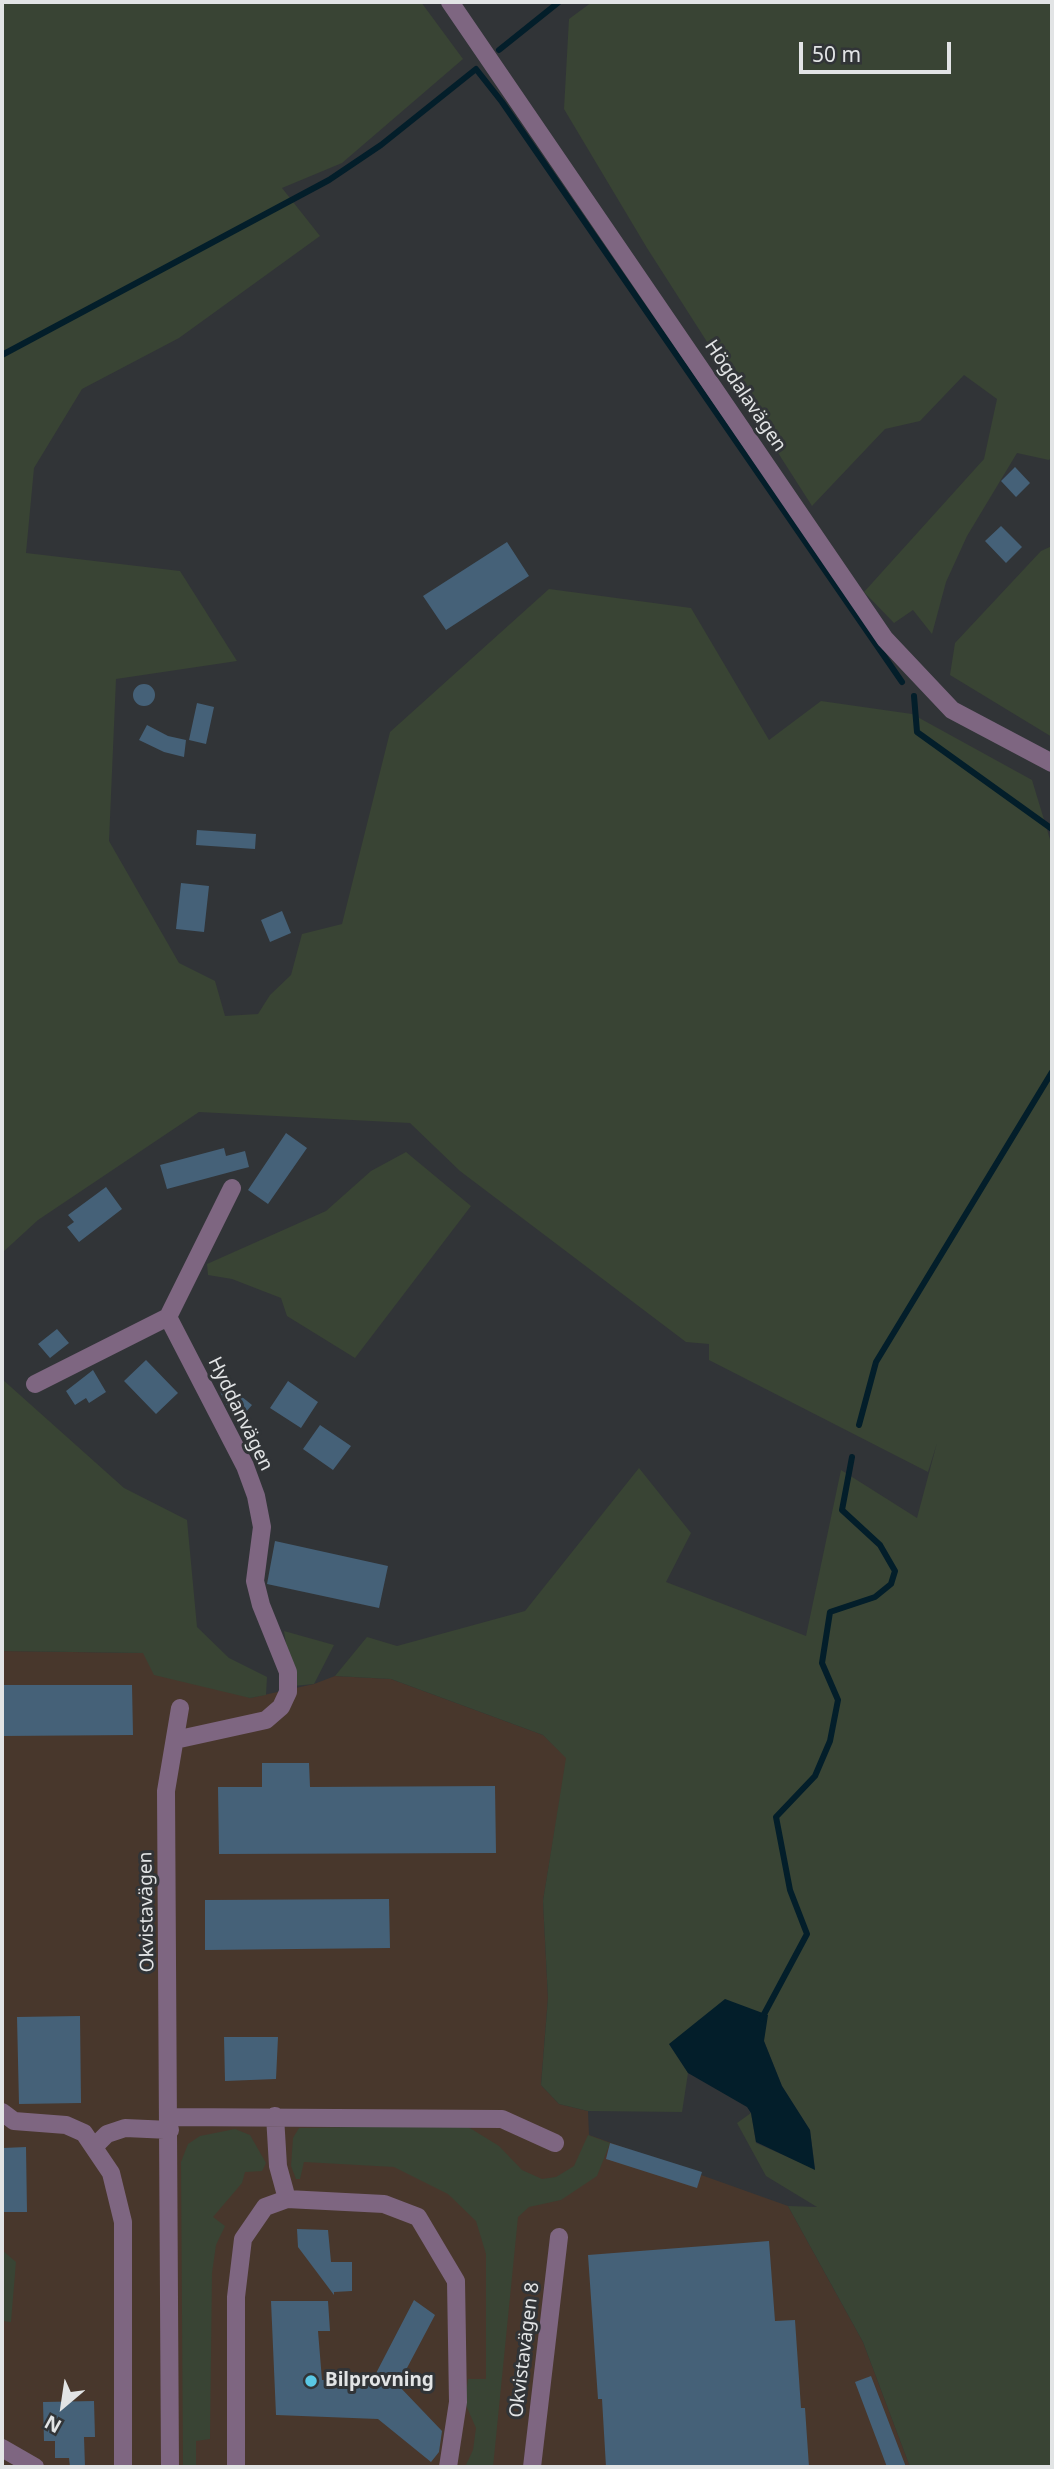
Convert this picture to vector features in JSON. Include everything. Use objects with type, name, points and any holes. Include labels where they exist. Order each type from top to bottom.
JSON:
[{"type":"street","name":"Högdalavägen","points":[[450,2],[878,628],[952,710],[1052,762]]},
{"type":"street","points":[[35,1384],[168,1317],[232,1188]]},
{"type":"street","name":"Hyddanvägen","points":[[168,1317],[245,1466],[252,1486],[262,1527],[255,1581],[261,1605],[288,1672],[288,1692],[281,1707],[265,1720],[174,1740]]},
{"type":"street","name":"Okvistavägen","points":[[170,2467],[166,1791],[180,1709]]},
{"type":"street","points":[[2,2112],[14,2121],[66,2126],[84,2133],[111,2173],[124,2222],[123,2467]]},
{"type":"street","points":[[275,2116],[278,2166],[287,2199]]},
{"type":"street","points":[[95,2146],[107,2134],[125,2128],[275,2116],[502,2119],[555,2143]]},
{"type":"street","points":[[236,2467],[236,2297],[243,2239],[265,2207],[287,2199],[384,2204],[418,2217],[456,2281],[458,2402],[448,2467]]},
{"type":"street","name":"Okvistavägen 8","points":[[533,2467],[559,2237]]},
{"type":"street","points":[[2,2448],[34,2467]]},
{"type":"shaded area","points":[[2,1651],[144,1653],[250,1698],[314,1684],[335,1676],[391,1679],[543,1735],[567,1758],[543,1901],[548,1998],[541,2085],[559,2104],[588,2111],[589,2135],[788,2206],[863,2342],[910,2467],[2,2467]]},
{"type":"green space","points":[[2,2],[421,2],[463,59],[342,163],[282,188],[320,236],[179,338],[82,389],[34,468],[26,553],[180,571],[237,661],[116,679],[109,841],[179,963],[215,981],[225,1016],[258,1014],[270,995],[291,975],[302,934],[342,924],[390,732],[549,589],[691,608],[769,740],[821,701],[912,714],[1032,780],[1052,846],[1052,2467],[910,2467],[863,2342],[788,2206],[817,2207],[766,2176],[737,2123],[751,2113],[756,2143],[815,2169],[810,2130],[782,2086],[764,2041],[669,2044],[688,2073],[682,2112],[588,2111],[559,2104],[541,2085],[548,1998],[543,1901],[566,1758],[543,1735],[391,1679],[335,1676],[367,1637],[397,1646],[525,1611],[639,1468],[691,1533],[666,1582],[806,1636],[841,1470],[917,1518],[937,1443],[928,1472],[709,1360],[709,1344],[686,1342],[460,1171],[410,1123],[199,1112],[38,1220],[2,1253]]},
{"type":"green space","points":[[592,2],[1052,2],[1052,456],[1049,460],[1017,453],[967,536],[946,582],[932,634],[913,610],[894,623],[864,592],[984,459],[997,399],[964,375],[920,421],[885,429],[812,506],[647,248],[564,109],[569,19]]},
{"type":"green space","points":[[1052,546],[1052,737],[950,675],[955,643],[1041,551]]},
{"type":"green space","points":[[406,1152],[471,1206],[355,1358],[287,1316],[281,1298],[232,1279],[208,1275],[207,1264],[326,1211],[371,1171]]},
{"type":"green space","points":[[2,1379],[124,1488],[187,1520],[197,1627],[229,1658],[267,1677],[266,1695],[250,1698],[154,1675],[143,1653],[2,1651]]},
{"type":"green space","points":[[284,1631],[334,1645],[314,1684],[293,1686]]},
{"type":"green space","points":[[465,2125],[499,2146],[522,2170],[542,2179],[556,2177],[574,2166],[588,2135],[610,2143],[597,2176],[561,2200],[529,2207],[518,2217],[493,2467],[465,2467],[473,2450],[476,2428],[465,2403],[468,2379],[486,2379],[486,2254],[476,2221],[448,2194],[394,2167],[304,2162],[300,2179],[296,2179],[291,2166],[293,2138],[299,2128]]},
{"type":"green space","points":[[235,2129],[250,2135],[266,2163],[262,2171],[245,2172],[242,2183],[213,2217],[225,2226],[216,2245],[212,2273],[210,2439],[196,2441],[196,2467],[183,2467],[181,2162],[188,2144],[200,2136]]},
{"type":"green space","points":[[2,2250],[16,2262],[11,2322],[2,2321]]},
{"type":"water","points":[[725,1999],[768,2015],[764,2041],[782,2086],[810,2130],[815,2170],[756,2142],[751,2113],[747,2107],[688,2073],[669,2044]]},
{"type":"building","points":[[1015,467],[1030,483],[1016,497],[1001,481]]},
{"type":"building","points":[[1001,526],[1022,547],[1006,563],[985,541]]},
{"type":"building","points":[[507,542],[529,576],[446,630],[423,596]]},
{"type":"building","points":[[144,684],[154,691],[155,695],[148,705],[144,706],[134,699],[133,695],[140,685]]},
{"type":"building","points":[[197,703],[214,707],[206,744],[189,740]]},
{"type":"building","points":[[147,725],[168,736],[186,740],[184,757],[164,752],[139,740]]},
{"type":"building","points":[[197,830],[256,834],[255,849],[196,845]]},
{"type":"building","points":[[181,883],[209,886],[204,932],[176,929]]},
{"type":"building","points":[[282,911],[291,933],[270,942],[261,920]]},
{"type":"building","points":[[286,1133],[307,1148],[268,1204],[248,1190]]},
{"type":"building","points":[[224,1148],[226,1156],[245,1151],[249,1167],[167,1189],[160,1165]]},
{"type":"building","points":[[106,1187],[122,1209],[79,1242],[67,1227],[74,1222],[68,1215]]},
{"type":"building","points":[[57,1329],[69,1343],[50,1358],[38,1344]]},
{"type":"building","points":[[146,1360],[178,1393],[156,1414],[124,1381]]},
{"type":"building","points":[[93,1370],[106,1392],[89,1403],[86,1398],[75,1405],[66,1391]]},
{"type":"building","points":[[288,1381],[318,1402],[301,1428],[270,1408]]},
{"type":"building","points":[[226,1384],[252,1405],[239,1420],[231,1413],[220,1392]]},
{"type":"building","points":[[320,1425],[351,1446],[333,1470],[303,1449]]},
{"type":"building","points":[[275,1541],[388,1566],[379,1608],[267,1584]]},
{"type":"building","points":[[2,1685],[132,1685],[133,1735],[2,1736]]},
{"type":"building","points":[[262,1763],[309,1763],[310,1787],[495,1786],[496,1853],[219,1854],[218,1787],[262,1787]]},
{"type":"building","points":[[389,1899],[390,1948],[205,1950],[205,1900]]},
{"type":"building","points":[[80,2016],[81,2103],[19,2104],[17,2017]]},
{"type":"building","points":[[224,2037],[278,2037],[276,2079],[225,2081]]},
{"type":"building","points":[[610,2143],[702,2172],[697,2188],[606,2159]]},
{"type":"building","points":[[26,2147],[27,2212],[4,2212],[3,2148]]},
{"type":"building","points":[[297,2229],[328,2230],[331,2262],[352,2262],[352,2291],[334,2292],[334,2295],[298,2247]]},
{"type":"building","points":[[769,2241],[775,2321],[795,2320],[801,2408],[805,2408],[809,2467],[606,2467],[602,2399],[598,2399],[588,2255]]},
{"type":"building","name":"Bilprovning","points":[[414,2300],[435,2315],[398,2385],[442,2431],[439,2452],[431,2462],[378,2419],[276,2415],[271,2301],[328,2301],[330,2331],[318,2331],[322,2380],[372,2381]]},
{"type":"building","points":[[871,2376],[906,2467],[887,2467],[855,2382]]},
{"type":"building","points":[[94,2401],[95,2437],[84,2437],[85,2467],[70,2467],[69,2458],[55,2458],[55,2441],[44,2441],[43,2402]]},
{"type":"waterway","points":[[499,50],[559,2]]},
{"type":"waterway","points":[[2,355],[329,180],[381,145],[476,69],[502,102],[902,682]]},
{"type":"waterway","points":[[914,696],[917,732],[1052,829]]},
{"type":"waterway","points":[[859,1425],[876,1362],[1052,1072]]},
{"type":"waterway","points":[[762,2018],[807,1934],[790,1890],[776,1817],[815,1776],[830,1741],[838,1700],[822,1663],[830,1612],[875,1597],[891,1584],[895,1571],[880,1545],[842,1510],[852,1457]]},
{"type":"place","name":"Bilprovning","points":[[311,2381]]}]
